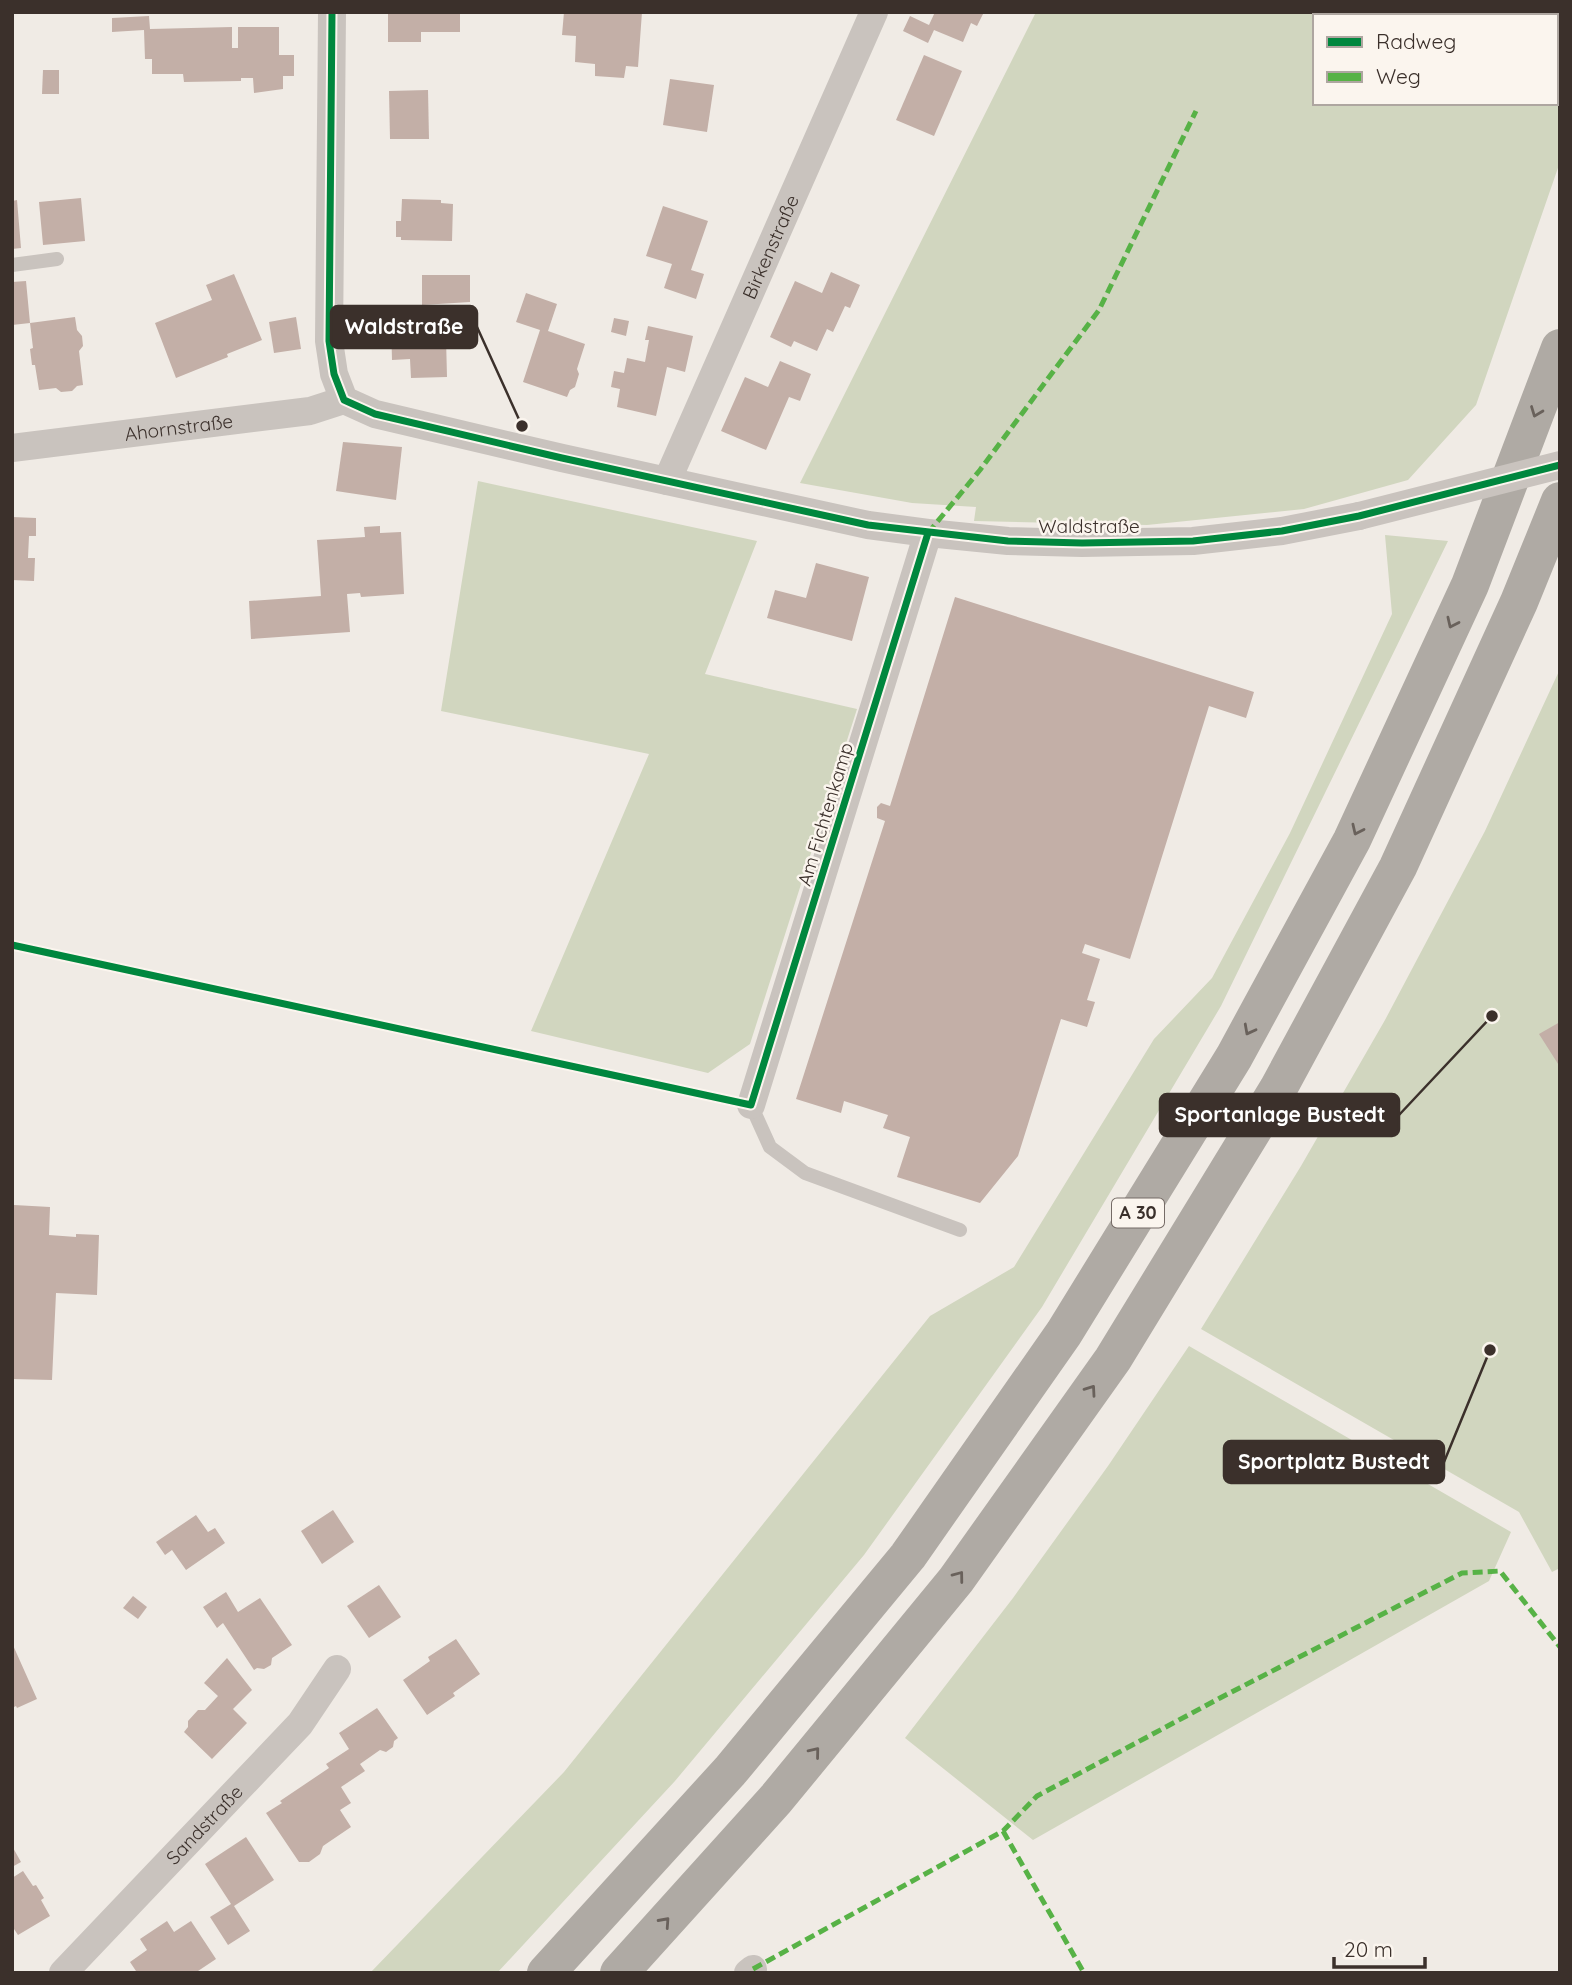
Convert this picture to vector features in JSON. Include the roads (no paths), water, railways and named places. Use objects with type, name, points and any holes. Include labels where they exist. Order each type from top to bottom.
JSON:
[{"type":"highway","name":"A 30","points":[[546,1973],[730,1771],[908,1556],[1065,1333],[1234,1057],[1352,840],[1470,585],[1560,348]]},
{"type":"highway","name":"A 30","points":[[619,1973],[776,1799],[956,1580],[1114,1359],[1278,1089],[1398,867],[1519,602],[1560,500]]},
{"type":"street","points":[[332,12],[329,341],[334,374],[344,400]]},
{"type":"street","name":"Birkenstraße","points":[[667,481],[874,12]]},
{"type":"street","name":"Ahornstraße","points":[[12,448],[310,411],[344,400]]},
{"type":"street","name":"Waldstraße","points":[[344,400],[375,414],[869,524],[1008,541],[1193,541],[1282,531],[1359,516],[1560,465]]},
{"type":"street","name":"Am Fichtenkamp","points":[[751,1105],[928,533]]},
{"type":"street","name":"Sandstraße","points":[[63,1973],[300,1724],[337,1669]]},
{"type":"lane","points":[[12,265],[57,259]]},
{"type":"lane","points":[[751,1105],[770,1147],[805,1173],[960,1230]]},
{"type":"place","name":"Waldstraße","points":[[522,426]]},
{"type":"place","name":"Sportanlage Bustedt","points":[[1492,1016]]},
{"type":"place","name":"Sportplatz Bustedt","points":[[1490,1350]]}]
